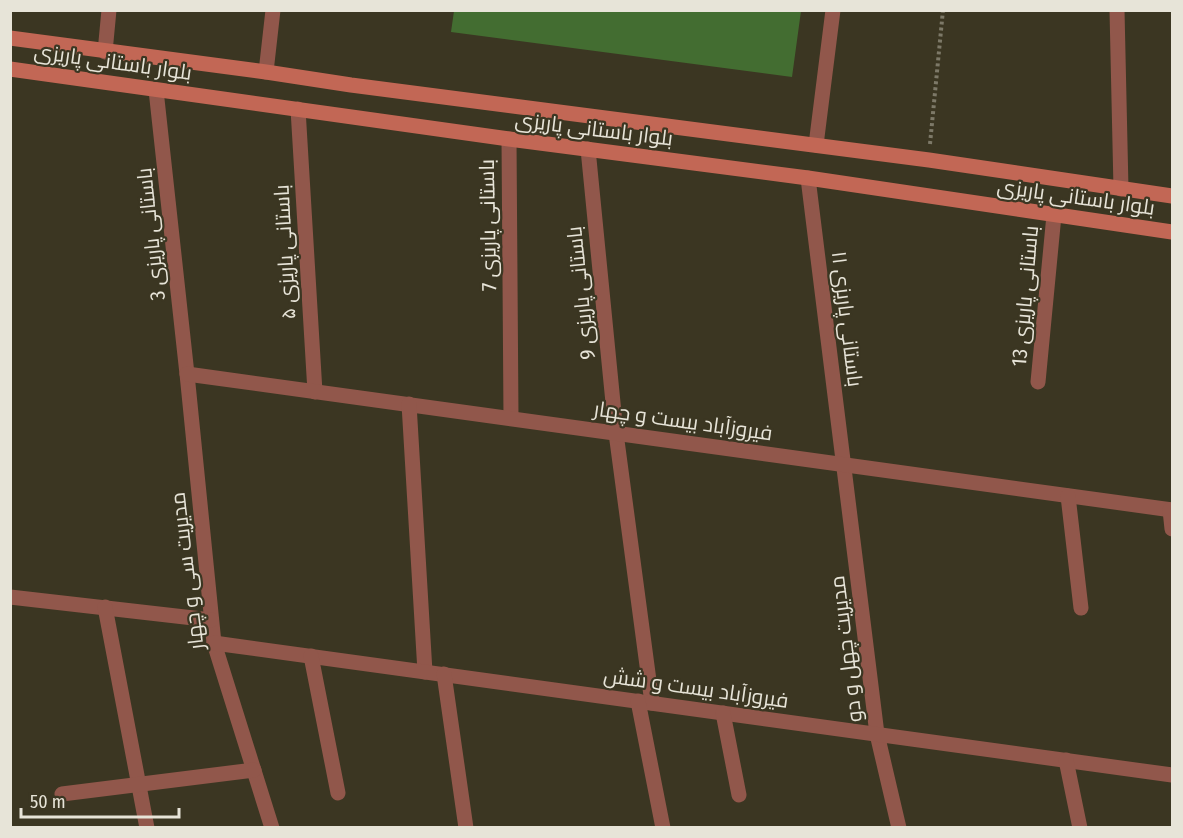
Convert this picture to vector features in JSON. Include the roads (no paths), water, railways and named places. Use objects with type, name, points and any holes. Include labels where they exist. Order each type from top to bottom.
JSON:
[{"type":"main road","name":"بلوار باستانی پاریزی","points":[[10,38],[266,72],[351,86],[929,160],[1173,196]]},
{"type":"main road","name":"بلوار باستانی پاریزی","points":[[10,69],[509,140],[808,178],[1173,232]]},
{"type":"street","points":[[105,52],[109,10]]},
{"type":"street","points":[[266,72],[273,10]]},
{"type":"street","points":[[816,145],[833,10]]},
{"type":"street","points":[[1117,10],[1121,189]]},
{"type":"street","name":"باستانی پاریزی 3","points":[[156,90],[188,374]]},
{"type":"street","name":"باستانی پاریزی ۵","points":[[298,109],[315,392]]},
{"type":"street","name":"باستانی پاریزی 7","points":[[509,140],[511,418]]},
{"type":"street","name":"باستانی پاریزی 9","points":[[588,149],[645,702],[663,828]]},
{"type":"street","name":"باستانی پاریزی ۱۱","points":[[808,178],[844,465]]},
{"type":"street","name":"باستانی پاریزی 13","points":[[1038,382],[1054,214]]},
{"type":"street","name":"فیروزآباد بیست و چهار","points":[[188,374],[1171,510]]},
{"type":"street","name":"مدیریت سی و چهار","points":[[188,374],[214,643],[272,828]]},
{"type":"street","points":[[409,404],[425,672]]},
{"type":"street","name":"مدیریت چهل و دو","points":[[844,465],[877,734],[899,828]]},
{"type":"street","points":[[1068,496],[1081,608]]},
{"type":"street","points":[[1171,510],[1173,529]]},
{"type":"street","points":[[10,597],[212,620]]},
{"type":"street","points":[[10,606],[33,600]]},
{"type":"street","points":[[105,607],[147,828]]},
{"type":"street","name":"فیروزآباد بیست و شش","points":[[214,643],[1173,775]]},
{"type":"street","points":[[311,656],[338,794]]},
{"type":"street","points":[[444,674],[466,828]]},
{"type":"street","points":[[723,713],[739,795]]},
{"type":"street","points":[[1066,760],[1080,828]]},
{"type":"street","points":[[62,794],[254,770]]}]
